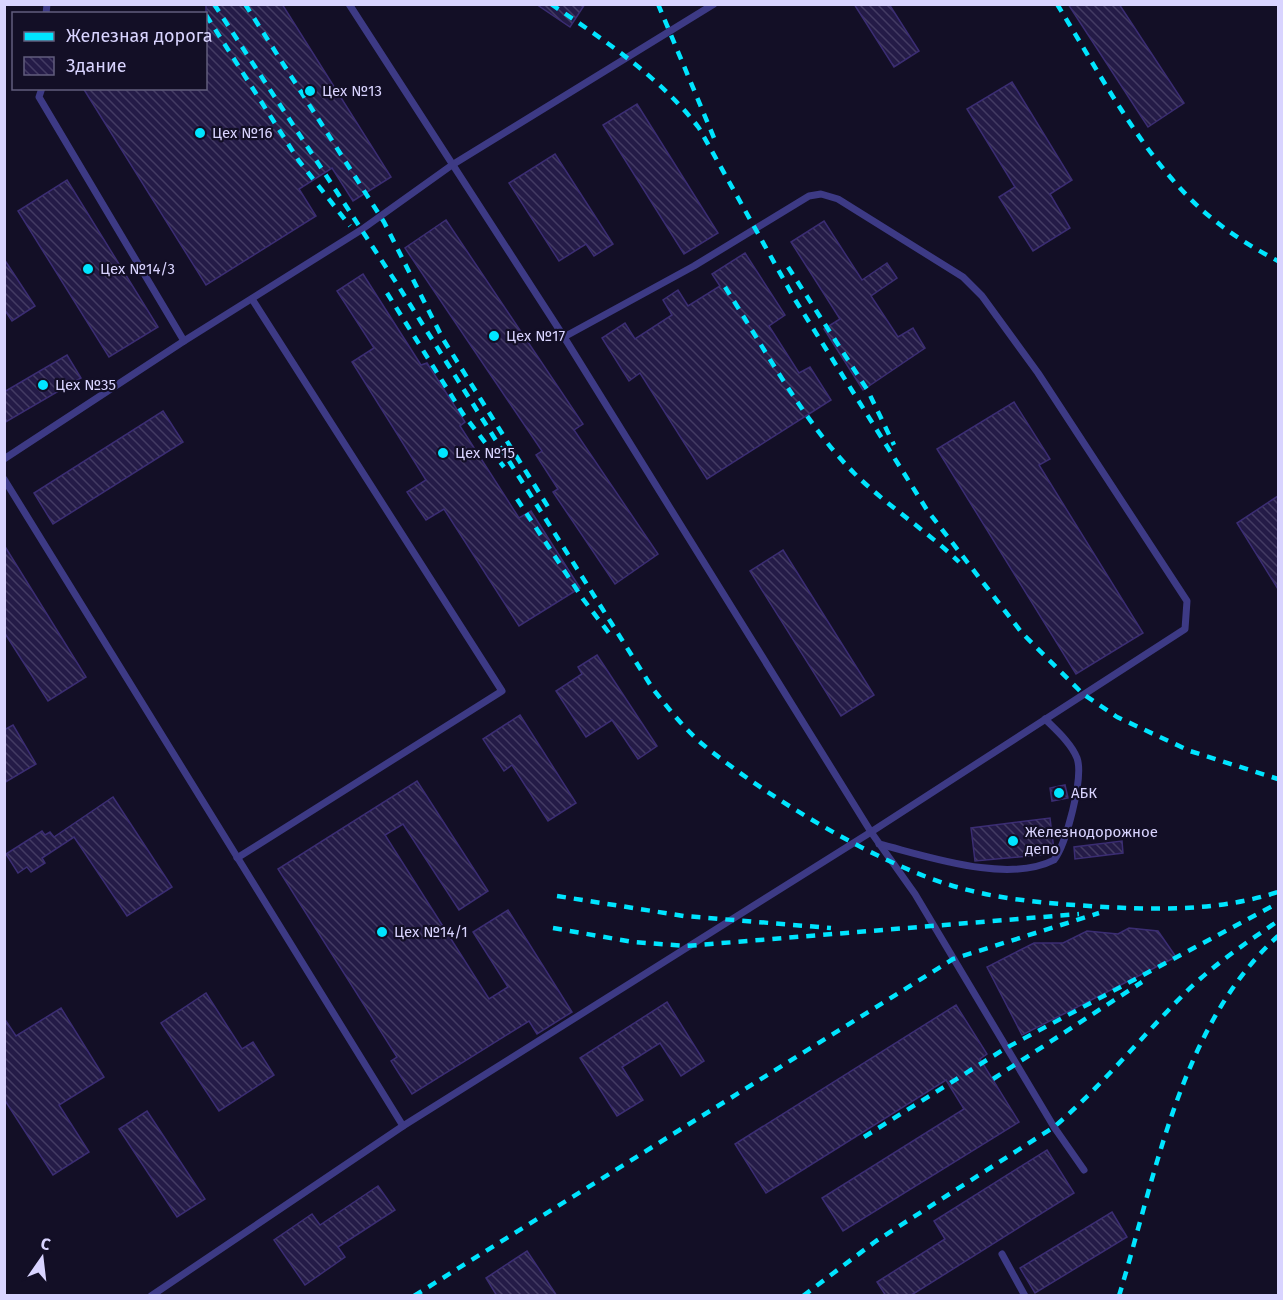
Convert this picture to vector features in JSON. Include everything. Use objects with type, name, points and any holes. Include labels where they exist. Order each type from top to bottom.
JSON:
[{"type":"lane","points":[[350,4],[564,337],[871,832],[915,894],[1054,1127],[1084,1170]]},
{"type":"lane","points":[[4,459],[184,341],[361,230],[452,165],[714,4]]},
{"type":"lane","points":[[41,90],[39,98],[184,341]]},
{"type":"lane","points":[[151,1296],[403,1125],[871,832],[1185,629],[1187,601],[1038,373],[982,296],[963,277],[838,199],[814,194],[694,267],[564,337]]},
{"type":"lane","points":[[237,858],[502,691],[252,299]]},
{"type":"lane","points":[[4,479],[403,1125]]},
{"type":"lane","points":[[879,844],[983,868],[1026,867],[1054,860],[1073,810],[1080,773],[1074,753],[1045,718]]},
{"type":"lane","points":[[1002,1254],[1025,1296]]},
{"type":"building","name":"Цех №16","points":[[206,4],[282,4],[391,177],[353,201],[332,168],[299,189],[316,216],[206,285],[84,90],[207,90]]},
{"type":"building","points":[[536,4],[585,4],[570,27]]},
{"type":"building","points":[[854,4],[889,4],[919,51],[894,67]]},
{"type":"building","points":[[1068,4],[1119,4],[1184,103],[1148,127]]},
{"type":"building","points":[[1012,82],[1072,180],[1050,194],[1070,228],[1033,251],[999,197],[1015,187],[967,109]]},
{"type":"building","points":[[637,104],[718,233],[684,254],[603,125]]},
{"type":"building","points":[[555,154],[613,244],[594,256],[586,244],[559,261],[509,183]]},
{"type":"building","name":"Цех №14/3","points":[[67,180],[158,327],[109,357],[18,211]]},
{"type":"building","name":"Цех №17","points":[[446,220],[583,424],[574,430],[658,554],[615,584],[553,492],[558,489],[536,455],[542,451],[405,248]]},
{"type":"building","points":[[824,221],[862,280],[887,263],[897,278],[871,296],[898,337],[913,328],[925,348],[863,390],[824,329],[840,319],[791,242]]},
{"type":"building","points":[[745,253],[785,315],[769,326],[799,373],[810,367],[831,400],[707,479],[640,373],[629,381],[602,338],[625,323],[635,339],[672,315],[663,300],[678,290],[688,306],[720,286],[712,274]]},
{"type":"building","points":[[4,259],[35,306],[12,321],[4,309]]},
{"type":"building","name":"Цех №15","points":[[363,274],[421,365],[427,363],[465,422],[460,426],[519,518],[531,511],[580,588],[519,626],[444,509],[426,520],[407,492],[426,480],[352,362],[374,348],[337,291]]},
{"type":"building","name":"Цех №35","points":[[67,355],[81,378],[4,423],[4,392]]},
{"type":"building","points":[[1014,402],[1050,459],[1039,465],[1143,633],[1076,674],[937,449]]},
{"type":"building","points":[[163,411],[183,442],[53,524],[34,493]]},
{"type":"building","points":[[1278,496],[1278,589],[1237,523]]},
{"type":"building","points":[[4,545],[86,677],[48,701],[4,632]]},
{"type":"building","points":[[783,550],[874,695],[841,716],[750,571]]},
{"type":"building","points":[[597,655],[657,746],[638,759],[612,720],[586,737],[556,691],[582,674],[578,667]]},
{"type":"building","points":[[520,715],[576,803],[548,821],[512,765],[504,771],[483,739]]},
{"type":"building","points":[[13,725],[36,764],[4,783],[4,730]]},
{"type":"building","name":"Цех №14/1","points":[[417,781],[488,891],[459,910],[403,824],[385,835],[489,999],[508,987],[473,932],[508,910],[572,1012],[537,1034],[529,1021],[412,1094],[391,1061],[397,1057],[278,869]]},
{"type":"building","name":"АБК","points":[[1065,785],[1068,798],[1052,801],[1050,788]]},
{"type":"building","points":[[113,797],[172,887],[127,916],[74,837],[42,858],[45,863],[31,872],[27,867],[18,873],[6,854],[42,831],[45,835],[50,832],[54,837]]},
{"type":"building","name":"Железнодорожное депо","points":[[1050,818],[1054,850],[1051,854],[975,861],[971,828]]},
{"type":"building","points":[[1122,841],[1123,853],[1075,859],[1074,847]]},
{"type":"building","points":[[1129,928],[1158,931],[1176,957],[1022,1035],[987,967],[1034,943],[1063,943],[1087,931],[1118,934]]},
{"type":"building","points":[[206,993],[242,1049],[253,1042],[274,1075],[219,1111],[161,1023]]},
{"type":"building","points":[[667,1002],[704,1061],[681,1076],[660,1043],[622,1067],[643,1100],[617,1116],[580,1058]]},
{"type":"building","points":[[956,1005],[987,1054],[980,1059],[1019,1122],[843,1231],[822,1198],[964,1109],[946,1080],[766,1193],[735,1144]]},
{"type":"building","points":[[61,1008],[104,1077],[59,1105],[89,1152],[53,1175],[4,1099],[4,1018],[16,1036]]},
{"type":"building","points":[[147,1111],[205,1199],[177,1217],[119,1129]]},
{"type":"building","points":[[1047,1150],[1074,1193],[910,1296],[886,1296],[877,1282],[945,1239],[934,1221]]},
{"type":"building","points":[[378,1186],[395,1210],[338,1247],[345,1257],[305,1285],[274,1240],[312,1214],[320,1225]]},
{"type":"building","points":[[1112,1212],[1127,1237],[1035,1293],[1020,1268]]},
{"type":"building","points":[[527,1251],[557,1296],[497,1296],[486,1278]]},
{"type":"railway","points":[[214,4],[399,287],[653,689],[701,743],[756,784],[820,825],[887,860],[919,874],[967,890],[1036,902],[1161,909],[1231,903],[1278,892]]},
{"type":"railway","points":[[245,4],[384,222],[443,339],[550,510]]},
{"type":"railway","points":[[551,4],[630,60],[667,92],[699,128],[794,298],[927,510],[1022,633],[1083,694],[1117,717],[1190,751],[1278,779]]},
{"type":"railway","points":[[658,4],[717,145]]},
{"type":"railway","points":[[1057,4],[1123,113],[1160,165],[1181,189],[1220,225],[1278,261]]},
{"type":"railway","points":[[207,17],[299,161],[350,226]]},
{"type":"railway","points":[[788,267],[868,391],[894,445]]},
{"type":"railway","points":[[725,287],[785,384],[836,453],[866,485],[959,562]]},
{"type":"railway","points":[[387,293],[463,414],[504,467]]},
{"type":"railway","points":[[517,499],[583,599],[612,637]]},
{"type":"railway","points":[[557,896],[684,916],[831,928]]},
{"type":"railway","points":[[864,1137],[1006,1048],[1278,903]]},
{"type":"railway","points":[[414,1296],[953,959],[1099,913]]},
{"type":"railway","points":[[553,928],[633,942],[686,946],[1079,914]]},
{"type":"railway","points":[[803,1296],[876,1241],[1054,1127],[1089,1095],[1198,980],[1278,921]]},
{"type":"railway","points":[[1119,1296],[1160,1152],[1195,1056],[1217,1012],[1245,972],[1278,936]]},
{"type":"railway","points":[[993,1079],[1142,982]]},
{"type":"place","name":"Цех №13","points":[[310,91]]},
{"type":"place","name":"Цех №16","points":[[200,133]]},
{"type":"place","name":"Цех №14/3","points":[[88,269]]},
{"type":"place","name":"Цех №17","points":[[494,336]]},
{"type":"place","name":"Цех №35","points":[[43,385]]},
{"type":"place","name":"Цех №15","points":[[443,453]]},
{"type":"place","name":"АБК","points":[[1059,793]]},
{"type":"place","name":"Железнодорожное депо","points":[[1013,841]]},
{"type":"place","name":"Цех №14/1","points":[[382,932]]}]
